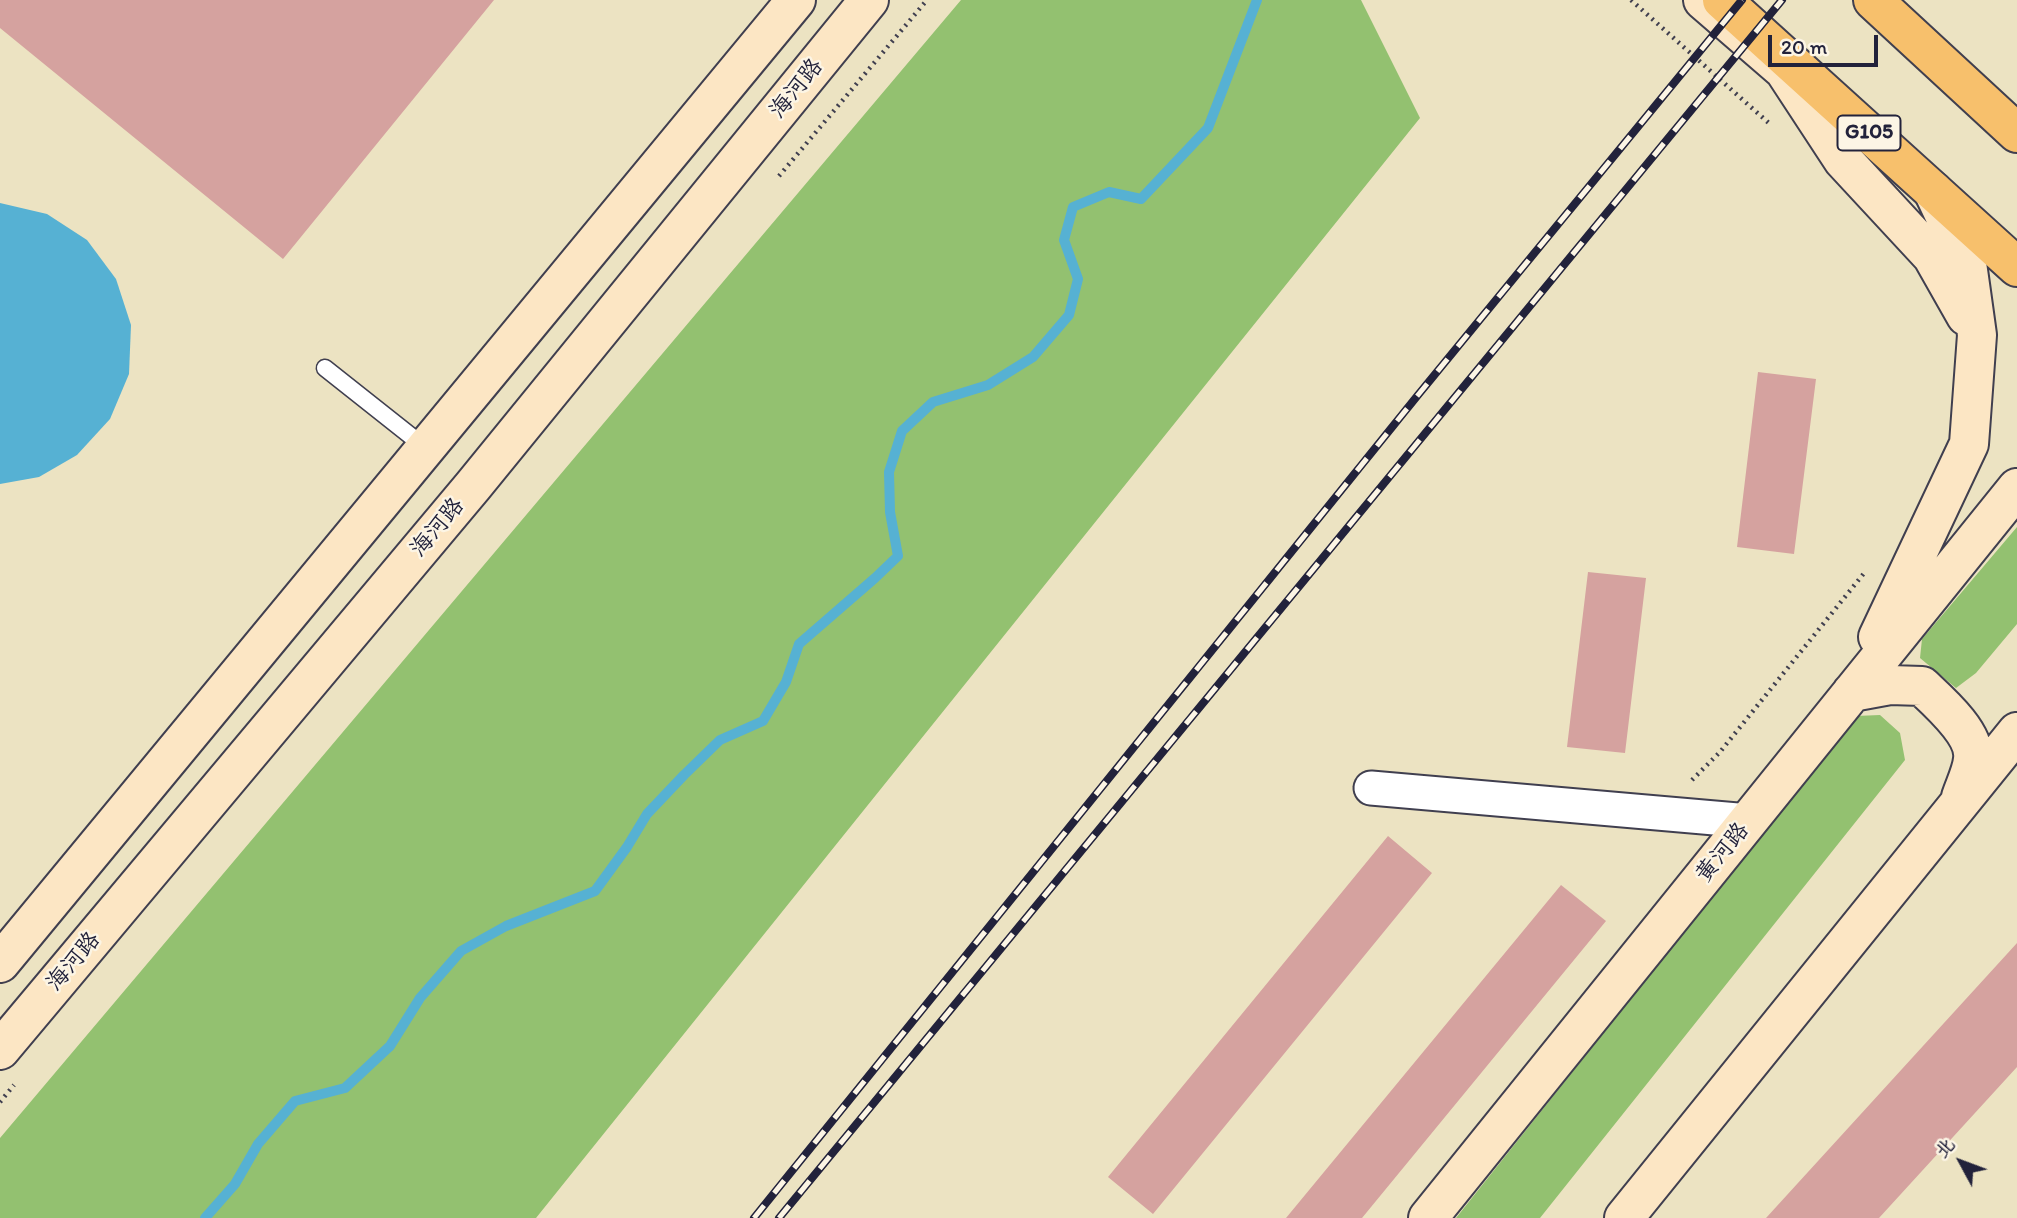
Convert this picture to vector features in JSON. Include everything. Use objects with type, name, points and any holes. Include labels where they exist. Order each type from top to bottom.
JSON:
[{"type":"highway","name":"G105","points":[[1722,0],[2017,267]]},
{"type":"highway","points":[[1873,0],[2014,129]]},
{"type":"street","points":[[0,963],[796,0]]},
{"type":"street","name":"海河路","points":[[0,1051],[473,486],[869,0]]},
{"type":"street","points":[[1703,0],[1784,70],[1843,160],[1932,256],[1977,335]]},
{"type":"street","points":[[1852,692],[1969,444],[1977,335],[1966,263],[1933,191]]},
{"type":"street","name":"黄河路","points":[[1427,1218],[2017,488]]},
{"type":"street","points":[[1852,692],[1890,685],[1922,686],[1949,710],[1966,736],[1974,757],[1960,803]]},
{"type":"street","points":[[1624,1218],[2017,732]]},
{"type":"street","points":[[1960,803],[2017,746]]},
{"type":"street","points":[[1371,788],[1749,821]]},
{"type":"lane","points":[[325,368],[426,448]]},
{"type":"path","points":[[1631,0],[1777,130]]},
{"type":"path","points":[[1659,813],[1720,752],[1868,568]]},
{"type":"green space","points":[[961,0],[1361,0],[1420,118],[536,1218],[0,1218],[0,1138]]},
{"type":"green space","points":[[2017,527],[2017,624],[1976,673],[1956,688],[1920,658],[1922,639]]},
{"type":"green space","points":[[1880,715],[1900,733],[1905,760],[1540,1218],[1456,1218],[1856,716]]},
{"type":"water","points":[[0,203],[47,214],[87,240],[116,279],[131,325],[129,374],[110,419],[77,455],[39,477],[0,484]]},
{"type":"building","points":[[0,0],[494,0],[283,259],[0,28]]},
{"type":"building","points":[[1758,372],[1816,379],[1794,554],[1737,547]]},
{"type":"building","points":[[1588,572],[1646,578],[1625,753],[1567,747]]},
{"type":"building","points":[[1388,836],[1432,873],[1153,1214],[1108,1177]]},
{"type":"building","points":[[1561,885],[1606,921],[1362,1218],[1286,1218]]},
{"type":"building","points":[[2017,943],[2017,1067],[1879,1218],[1766,1218]]},
{"type":"waterway","points":[[205,1218],[235,1184],[258,1144],[295,1101],[345,1088],[390,1046],[420,998],[461,951],[506,926],[595,891],[647,814],[684,775],[720,740],[763,721],[786,682],[799,644],[898,556],[890,512],[889,472],[902,431],[933,402],[988,385],[1033,357],[1069,315],[1078,279],[1064,240],[1073,207],[1109,192],[1141,199],[1208,128],[1257,0]]},
{"type":"railway","points":[[754,1218],[1418,395],[1742,0]]},
{"type":"railway","points":[[779,1218],[1782,0]]}]
